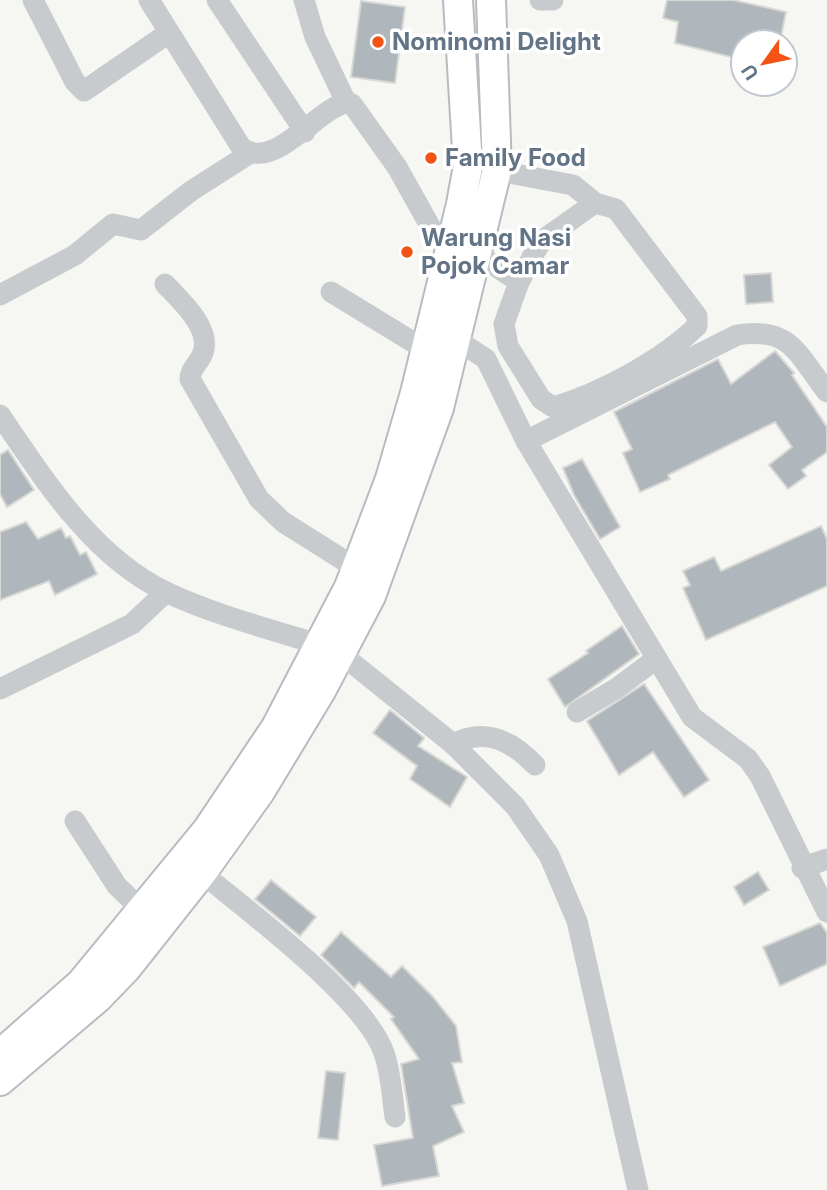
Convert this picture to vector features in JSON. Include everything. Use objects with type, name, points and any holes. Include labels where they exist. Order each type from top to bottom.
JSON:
[{"type":"main road","points":[[431,383],[457,340],[464,249],[468,166],[458,0]]},
{"type":"main road","points":[[0,1081],[202,873],[330,649],[359,584],[420,465],[431,383],[426,350],[496,170],[491,0]]},
{"type":"main road","points":[[116,961],[142,910],[251,786]]},
{"type":"main road","points":[[0,1054],[61,1016]]},
{"type":"street","points":[[33,0],[75,82],[85,91],[167,34]]},
{"type":"street","points":[[149,0],[167,34],[241,147],[249,154]]},
{"type":"street","points":[[217,0],[305,132]]},
{"type":"street","points":[[304,0],[314,37],[346,102]]},
{"type":"street","points":[[540,0],[553,0]]},
{"type":"street","points":[[0,295],[75,255],[95,242],[113,224],[141,230],[191,191],[249,154],[259,154],[305,132],[331,109],[346,102],[352,104],[370,126],[435,235],[519,282]]},
{"type":"street","points":[[468,166],[573,185],[595,203],[616,209],[697,316],[697,326],[680,343],[581,399],[553,407],[541,399],[508,346],[504,324],[519,282],[544,239],[595,203]]},
{"type":"street","points":[[165,284],[190,311],[202,336],[204,352],[190,373],[190,379],[259,499],[359,584]]},
{"type":"street","points":[[331,292],[426,350]]},
{"type":"street","points":[[526,441],[737,335],[748,333],[770,332],[782,337],[827,392]]},
{"type":"street","points":[[457,340],[486,359],[526,441],[692,717],[748,759],[772,799],[802,867],[827,912]]},
{"type":"street","points":[[0,415],[53,492],[108,553],[166,592],[330,649],[453,744],[515,806],[549,855],[570,901],[638,1190]]},
{"type":"street","points":[[0,689],[132,624],[166,592]]},
{"type":"street","points":[[577,712],[617,688],[656,659]]},
{"type":"street","points":[[453,744],[466,737],[496,737],[524,753],[535,765]]},
{"type":"street","points":[[75,821],[117,886],[142,910]]},
{"type":"street","points":[[802,867],[827,859]]},
{"type":"street","points":[[202,873],[292,947],[365,1020],[383,1052],[395,1116]]},
{"type":"building","points":[[667,0],[733,0],[786,12],[783,28],[729,28],[729,56],[675,43],[678,22],[663,18]]},
{"type":"building","name":"Nominomi Delight","points":[[361,1],[405,7],[395,83],[351,77]]},
{"type":"building","points":[[771,273],[773,302],[746,304],[744,275]]},
{"type":"building","points":[[775,351],[794,373],[792,375],[827,427],[827,452],[802,470],[806,476],[788,489],[769,465],[792,447],[775,422],[668,475],[670,479],[640,492],[623,453],[632,449],[614,412],[718,359],[731,384]]},
{"type":"building","points":[[8,450],[34,490],[7,507],[0,494],[0,455]]},
{"type":"building","points":[[582,459],[620,527],[600,539],[574,495],[563,468]]},
{"type":"building","points":[[26,522],[38,539],[61,528],[66,538],[70,536],[80,555],[86,552],[97,574],[55,595],[49,581],[0,600],[0,532]]},
{"type":"building","points":[[821,526],[827,539],[827,586],[706,640],[683,588],[690,585],[683,571],[714,557],[721,571]]},
{"type":"building","points":[[622,626],[639,654],[565,707],[548,679],[588,653],[586,651]]},
{"type":"building","points":[[644,684],[709,780],[684,797],[653,752],[619,775],[587,721]]},
{"type":"building","points":[[390,710],[424,738],[418,746],[467,777],[450,807],[410,779],[417,766],[373,733]]},
{"type":"building","points":[[758,872],[769,890],[744,905],[734,887]]},
{"type":"building","points":[[271,880],[316,917],[300,936],[255,899]]},
{"type":"building","points":[[820,923],[827,933],[827,964],[780,986],[763,947]]},
{"type":"building","points":[[341,932],[391,977],[402,966],[433,997],[456,1026],[462,1062],[452,1063],[464,1103],[452,1106],[464,1132],[433,1146],[439,1176],[382,1186],[374,1145],[413,1138],[401,1064],[419,1059],[391,1019],[394,1017],[359,982],[354,988],[321,955]]},
{"type":"building","points":[[326,1071],[345,1073],[338,1140],[318,1138]]},
{"type":"place","name":"Nominomi Delight","points":[[378,42]]},
{"type":"place","name":"Family Food","points":[[431,158]]},
{"type":"place","name":"Warung Nasi Pojok Camar","points":[[407,252]]}]
